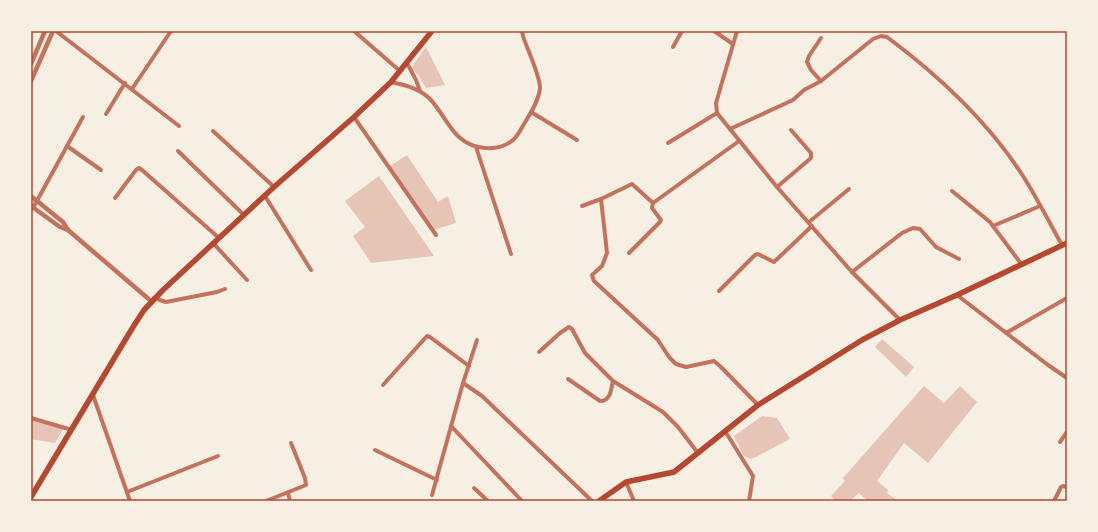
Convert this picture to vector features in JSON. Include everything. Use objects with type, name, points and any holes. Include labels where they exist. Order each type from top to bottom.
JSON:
[{"type":"main road","points":[[31,497],[93,396],[133,327],[153,299],[274,187],[354,117],[391,82],[432,31]]},
{"type":"main road","points":[[598,501],[626,482],[674,472],[758,405],[843,350],[900,320],[1065,244]]},
{"type":"street","points":[[31,64],[45,31]]},
{"type":"street","points":[[31,81],[54,31],[125,83],[179,126]]},
{"type":"street","points":[[132,89],[171,31]]},
{"type":"street","points":[[354,31],[400,71]]},
{"type":"street","points":[[391,82],[411,87],[429,98],[438,107],[458,136],[467,143],[476,147],[498,147],[507,144],[514,139],[519,132],[539,96],[540,87],[538,77],[522,31]]},
{"type":"street","points":[[672,47],[682,31]]},
{"type":"street","points":[[714,31],[733,44]]},
{"type":"street","points":[[737,31],[716,103],[717,113],[777,186],[852,272],[900,320]]},
{"type":"street","points":[[730,130],[793,100],[804,90],[821,81],[873,39],[881,36],[887,37],[947,86],[1007,153],[1065,244]]},
{"type":"street","points":[[821,38],[809,56],[808,62],[811,70],[821,81]]},
{"type":"street","points":[[407,63],[416,80],[420,92]]},
{"type":"street","points":[[106,114],[125,83]]},
{"type":"street","points":[[531,112],[577,140]]},
{"type":"street","points":[[668,143],[717,113]]},
{"type":"street","points":[[68,230],[60,228],[32,207],[37,201],[83,117]]},
{"type":"street","points":[[354,117],[436,235]]},
{"type":"street","points":[[777,186],[811,158],[810,151],[791,130]]},
{"type":"street","points":[[213,131],[274,187]]},
{"type":"street","points":[[629,253],[661,220],[652,208],[653,203],[739,141]]},
{"type":"street","points":[[67,146],[101,170]]},
{"type":"street","points":[[476,147],[511,254]]},
{"type":"street","points":[[178,151],[244,215]]},
{"type":"street","points":[[115,198],[139,168],[219,238]]},
{"type":"street","points":[[582,206],[601,199],[632,184],[653,203]]},
{"type":"street","points":[[809,222],[849,189]]},
{"type":"street","points":[[952,191],[993,226],[1022,265]]},
{"type":"street","points":[[31,196],[63,222],[68,230],[153,299],[166,302],[217,292],[225,288]]},
{"type":"street","points":[[266,196],[311,270]]},
{"type":"street","points":[[601,199],[607,253],[602,266],[592,275],[594,281],[658,340],[669,357],[676,364],[686,367],[697,366],[714,361],[758,405]]},
{"type":"street","points":[[993,226],[1040,206]]},
{"type":"street","points":[[719,291],[755,255],[758,254],[774,262],[812,226]]},
{"type":"street","points":[[852,272],[902,233],[913,228],[920,230],[936,247],[959,259]]},
{"type":"street","points":[[213,243],[247,280]]},
{"type":"street","points":[[957,295],[1067,378]]},
{"type":"street","points":[[1006,333],[1067,298]]},
{"type":"street","points":[[539,352],[560,333],[569,327],[572,328],[584,353],[613,380],[663,412],[678,427],[698,453]]},
{"type":"street","points":[[382,385],[426,336],[430,337],[469,366]]},
{"type":"street","points":[[432,495],[463,383],[477,340]]},
{"type":"street","points":[[568,379],[600,401],[603,401],[610,396],[613,380]]},
{"type":"street","points":[[463,383],[482,396],[592,501]]},
{"type":"street","points":[[93,396],[130,501]]},
{"type":"street","points":[[31,418],[72,430]]},
{"type":"street","points":[[451,426],[522,501]]},
{"type":"street","points":[[725,431],[752,476],[749,501]]},
{"type":"street","points":[[1060,442],[1067,432]]},
{"type":"street","points":[[266,501],[306,485],[305,478],[291,443]]},
{"type":"street","points":[[374,450],[437,480]]},
{"type":"street","points":[[127,492],[218,456]]},
{"type":"street","points":[[626,482],[634,501]]},
{"type":"street","points":[[1054,501],[1061,487],[1067,487]]},
{"type":"street","points":[[474,488],[488,501]]},
{"type":"street","points":[[288,493],[290,501]]},
{"type":"building","points":[[426,47],[445,85],[426,88],[418,75],[411,68]]},
{"type":"building","points":[[407,155],[438,202],[448,196],[456,223],[433,230],[390,166]]},
{"type":"building","points":[[379,176],[434,256],[371,263],[353,236],[365,227],[345,201]]},
{"type":"building","points":[[882,339],[914,367],[906,377],[875,347]]},
{"type":"building","points":[[924,386],[944,403],[960,386],[977,402],[928,463],[904,443],[877,481],[888,490],[887,493],[898,501],[868,501],[859,493],[850,501],[835,501],[831,496],[845,481],[843,478]]},
{"type":"building","points":[[762,416],[777,418],[790,439],[750,459],[743,455],[734,436]]},
{"type":"building","points":[[31,420],[63,429],[55,443],[31,439]]}]
